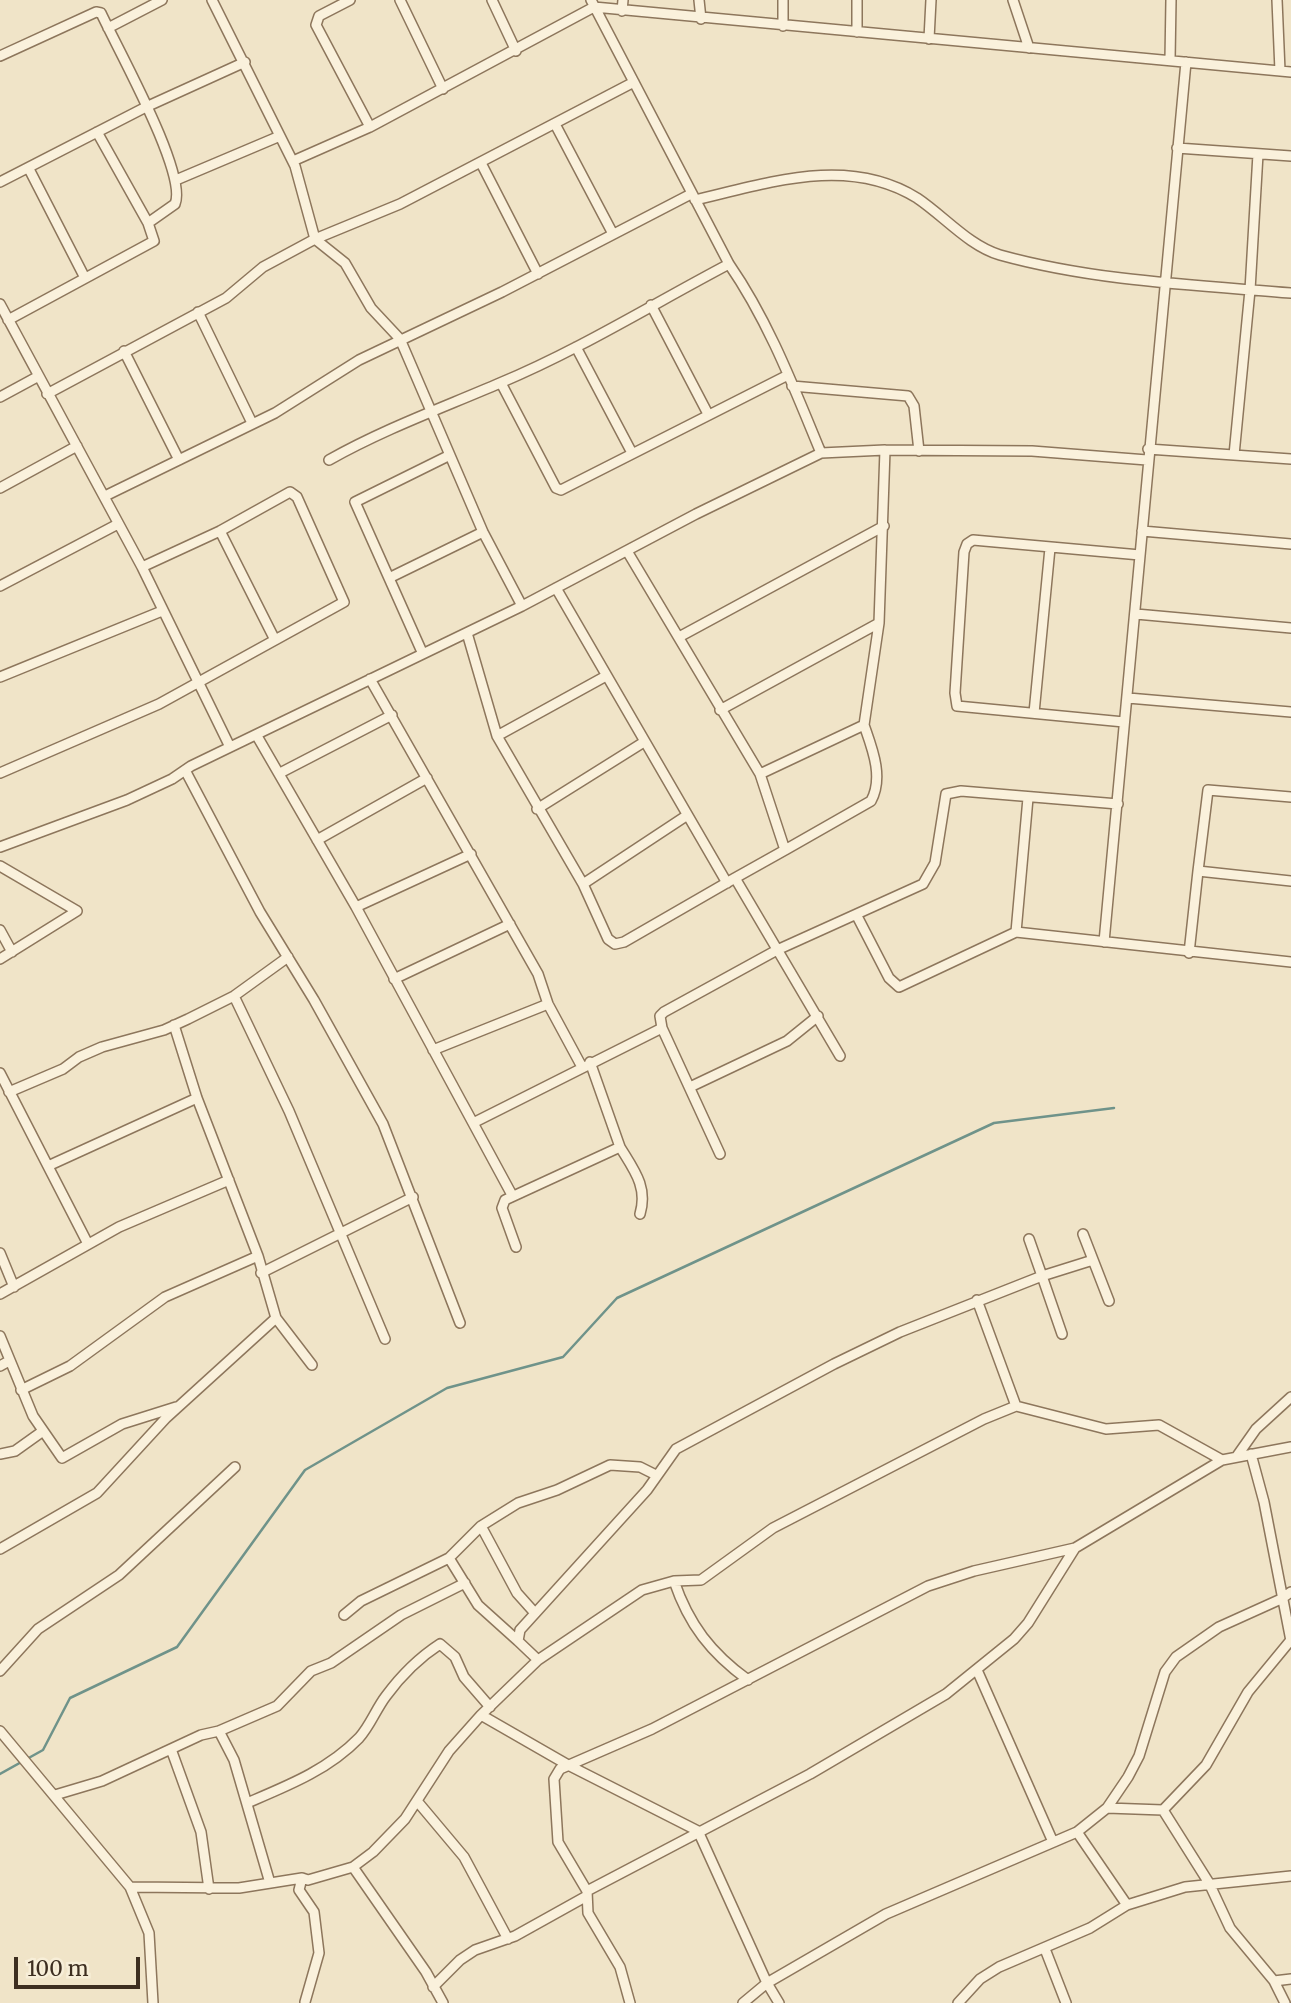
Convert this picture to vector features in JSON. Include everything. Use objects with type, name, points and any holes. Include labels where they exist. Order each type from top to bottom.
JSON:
[{"type":"street","points":[[108,28],[162,0]]},
{"type":"street","points":[[212,0],[293,161],[315,239],[345,263],[371,308],[400,339],[448,456],[522,606]]},
{"type":"street","points":[[350,0],[319,16],[316,25],[370,127]]},
{"type":"street","points":[[400,0],[443,89]]},
{"type":"street","points":[[492,0],[516,51]]},
{"type":"street","points":[[622,11],[624,0]]},
{"type":"street","points":[[699,0],[701,19]]},
{"type":"street","points":[[783,0],[783,26]]},
{"type":"street","points":[[857,32],[858,0]]},
{"type":"street","points":[[929,39],[931,0]]},
{"type":"street","points":[[1013,0],[1029,48]]},
{"type":"street","points":[[1170,60],[1171,0]]},
{"type":"street","points":[[1277,0],[1280,71]]},
{"type":"street","points":[[293,161],[370,127],[516,51],[593,4],[622,11],[701,19],[1291,72]]},
{"type":"street","points":[[593,4],[729,264],[757,308],[821,453]]},
{"type":"street","points":[[0,56],[96,12],[102,13],[146,107],[176,180],[175,204],[148,223]]},
{"type":"street","points":[[0,182],[146,107],[244,62]]},
{"type":"street","points":[[1104,942],[1186,62]]},
{"type":"street","points":[[47,394],[226,298],[264,267],[315,239],[400,204],[634,82]]},
{"type":"street","points":[[555,124],[613,234]]},
{"type":"street","points":[[8,320],[151,244],[154,237],[148,223],[97,132]]},
{"type":"street","points":[[176,180],[280,136]]},
{"type":"street","points":[[1177,148],[1291,156]]},
{"type":"street","points":[[1234,455],[1250,290],[1258,154]]},
{"type":"street","points":[[481,163],[538,274]]},
{"type":"street","points":[[29,169],[85,278]]},
{"type":"street","points":[[105,496],[275,412],[329,377],[400,339],[461,312],[613,234],[693,197],[775,181],[858,175],[907,193],[998,254],[1167,284],[1291,293]]},
{"type":"street","points":[[329,460],[430,410],[501,383],[576,347],[729,264]]},
{"type":"street","points":[[0,304],[37,377],[142,567],[230,747]]},
{"type":"street","points":[[651,305],[708,414]]},
{"type":"street","points":[[198,312],[252,422]]},
{"type":"street","points":[[576,347],[632,453]]},
{"type":"street","points":[[124,351],[179,460]]},
{"type":"street","points":[[501,383],[558,489],[788,375]]},
{"type":"street","points":[[0,397],[37,377]]},
{"type":"street","points":[[792,386],[834,387],[908,396],[914,406],[919,451]]},
{"type":"street","points":[[0,488],[77,446]]},
{"type":"street","points":[[1148,449],[1291,459]]},
{"type":"street","points":[[0,847],[127,800],[422,652],[522,606],[821,453],[885,450],[1032,452],[1147,460]]},
{"type":"street","points":[[467,633],[497,736],[583,884],[608,939],[620,944],[871,801],[876,786],[876,768],[864,724],[879,623],[885,450]]},
{"type":"street","points":[[422,652],[355,502],[448,456]]},
{"type":"street","points":[[0,773],[122,722],[344,602],[297,497],[290,492],[220,531],[142,567]]},
{"type":"street","points":[[0,586],[118,524]]},
{"type":"street","points":[[678,636],[884,526]]},
{"type":"street","points":[[220,531],[275,639]]},
{"type":"street","points":[[389,578],[483,531]]},
{"type":"street","points":[[1142,531],[1291,544]]},
{"type":"street","points":[[1125,722],[957,706],[955,701],[964,552],[967,544],[973,540],[1140,555]]},
{"type":"street","points":[[1034,713],[1050,548]]},
{"type":"street","points":[[628,551],[760,774],[785,850]]},
{"type":"street","points":[[556,588],[686,817],[777,950],[840,1056]]},
{"type":"street","points":[[0,677],[162,611]]},
{"type":"street","points":[[1136,614],[1291,628]]},
{"type":"street","points":[[720,710],[879,623]]},
{"type":"street","points":[[497,736],[606,676]]},
{"type":"street","points":[[370,679],[538,974],[548,1004],[586,1064],[620,1147],[642,1184],[644,1198],[640,1214]]},
{"type":"street","points":[[1128,698],[1291,712]]},
{"type":"street","points":[[281,774],[392,715]]},
{"type":"street","points":[[760,774],[864,724]]},
{"type":"street","points":[[257,736],[356,907],[475,1122],[512,1195]]},
{"type":"street","points":[[537,809],[644,742]]},
{"type":"street","points":[[185,770],[253,901],[383,1124],[460,1323]]},
{"type":"street","points":[[317,840],[427,778]]},
{"type":"street","points":[[1189,953],[1208,790],[1291,797]]},
{"type":"street","points":[[720,1154],[662,1028],[660,1016],[664,1012],[777,950],[916,889],[929,878],[935,863],[946,794],[961,791],[1118,804]]},
{"type":"street","points":[[1016,932],[1028,798]]},
{"type":"street","points":[[583,884],[686,817]]},
{"type":"street","points":[[356,907],[471,854]]},
{"type":"street","points":[[0,866],[77,911],[0,958]]},
{"type":"street","points":[[1198,871],[1291,881]]},
{"type":"street","points":[[857,916],[889,978],[899,987],[1016,932],[1189,953],[1291,962]]},
{"type":"street","points":[[394,979],[510,924]]},
{"type":"street","points":[[0,930],[12,952]]},
{"type":"street","points":[[9,1092],[63,1069],[79,1057],[102,1047],[174,1025],[234,996],[288,957]]},
{"type":"street","points":[[234,996],[289,1111],[385,1339]]},
{"type":"street","points":[[433,1050],[548,1004]]},
{"type":"street","points":[[690,1087],[787,1041],[818,1016]]},
{"type":"street","points":[[174,1025],[197,1098],[258,1256],[276,1318],[312,1365]]},
{"type":"street","points":[[475,1122],[662,1028]]},
{"type":"street","points":[[0,1073],[88,1244]]},
{"type":"street","points":[[48,1166],[197,1098]]},
{"type":"street","points":[[516,1247],[502,1206],[512,1195],[620,1147]]},
{"type":"street","points":[[0,1294],[128,1222],[229,1180]]},
{"type":"street","points":[[261,1273],[413,1198]]},
{"type":"street","points":[[1083,1234],[1109,1301]]},
{"type":"street","points":[[1029,1239],[1062,1334]]},
{"type":"street","points":[[0,1253],[14,1286]]},
{"type":"street","points":[[21,1390],[70,1366],[164,1297],[258,1256]]},
{"type":"street","points":[[518,1641],[520,1630],[534,1612],[643,1494],[676,1449],[834,1364],[977,1300],[1093,1261]]},
{"type":"street","points":[[977,1300],[1016,1406]]},
{"type":"street","points":[[0,1549],[97,1493],[176,1407],[276,1318]]},
{"type":"street","points":[[0,1336],[21,1390],[60,1457],[64,1458],[122,1424],[176,1407]]},
{"type":"street","points":[[0,1366],[9,1361]]},
{"type":"street","points":[[1237,1456],[1256,1429],[1291,1397]]},
{"type":"street","points":[[131,1887],[209,1889],[302,1878],[308,1880],[353,1867],[373,1852],[405,1819],[445,1757],[481,1715],[538,1660],[642,1590],[674,1581],[701,1580],[774,1528],[984,1419],[1016,1406],[1106,1429],[1159,1425],[1222,1460]]},
{"type":"street","points":[[0,1454],[15,1451],[43,1431]]},
{"type":"street","points":[[630,2003],[620,1967],[592,1922],[586,1894],[562,1854],[557,1835],[554,1779],[559,1769],[652,1729],[928,1587],[974,1571],[1075,1548],[1222,1460],[1291,1447]]},
{"type":"street","points":[[1107,1808],[1163,1810],[1206,1765],[1248,1692],[1291,1641],[1264,1502],[1251,1454]]},
{"type":"street","points":[[344,1615],[361,1601],[449,1558],[481,1526],[518,1503],[557,1490],[610,1465],[640,1467],[656,1475]]},
{"type":"street","points":[[0,1671],[38,1629],[119,1575],[235,1467]]},
{"type":"street","points":[[481,1526],[517,1593],[534,1612]]},
{"type":"street","points":[[433,1987],[460,1960],[485,1946],[508,1939],[698,1831],[889,1729],[946,1694],[1014,1639],[1028,1623],[1075,1548]]},
{"type":"street","points":[[449,1558],[478,1605],[538,1660]]},
{"type":"street","points":[[674,1581],[684,1609],[705,1644],[722,1661],[748,1680]]},
{"type":"street","points":[[55,1795],[102,1781],[171,1749],[277,1706],[318,1666],[331,1663],[401,1615],[465,1583]]},
{"type":"street","points":[[743,2003],[767,1983],[886,1914],[1077,1832],[1107,1808],[1139,1756],[1165,1672],[1176,1657],[1219,1627],[1291,1592]]},
{"type":"street","points":[[247,1803],[301,1780],[338,1757],[364,1732],[386,1696],[423,1656],[440,1644],[455,1657],[464,1677],[490,1707]]},
{"type":"street","points":[[977,1670],[1053,1842]]},
{"type":"street","points":[[481,1715],[568,1765],[698,1831],[767,1983],[779,2003]]},
{"type":"street","points":[[0,1731],[131,1887],[149,1933],[153,2003]]},
{"type":"street","points":[[219,1731],[234,1760],[270,1883]]},
{"type":"street","points":[[171,1749],[201,1832],[209,1889]]},
{"type":"street","points":[[418,1801],[464,1857],[508,1939]]},
{"type":"street","points":[[1163,1810],[1209,1883],[1230,1928],[1274,1981],[1285,2003]]},
{"type":"street","points":[[1077,1832],[1127,1905]]},
{"type":"street","points":[[353,1867],[443,2003]]},
{"type":"street","points":[[958,2003],[980,1979],[999,1967],[1090,1928],[1127,1905],[1209,1883],[1291,1876]]},
{"type":"street","points":[[302,1878],[299,1889],[314,1912],[319,1953],[305,2002]]},
{"type":"street","points":[[1045,1949],[1066,2003]]},
{"type":"street","points":[[1274,1981],[1291,1979]]},
{"type":"waterway","points":[[0,1774],[43,1750],[70,1698],[177,1647],[305,1470],[447,1388],[563,1357],[617,1298],[994,1123],[1114,1108]]}]
